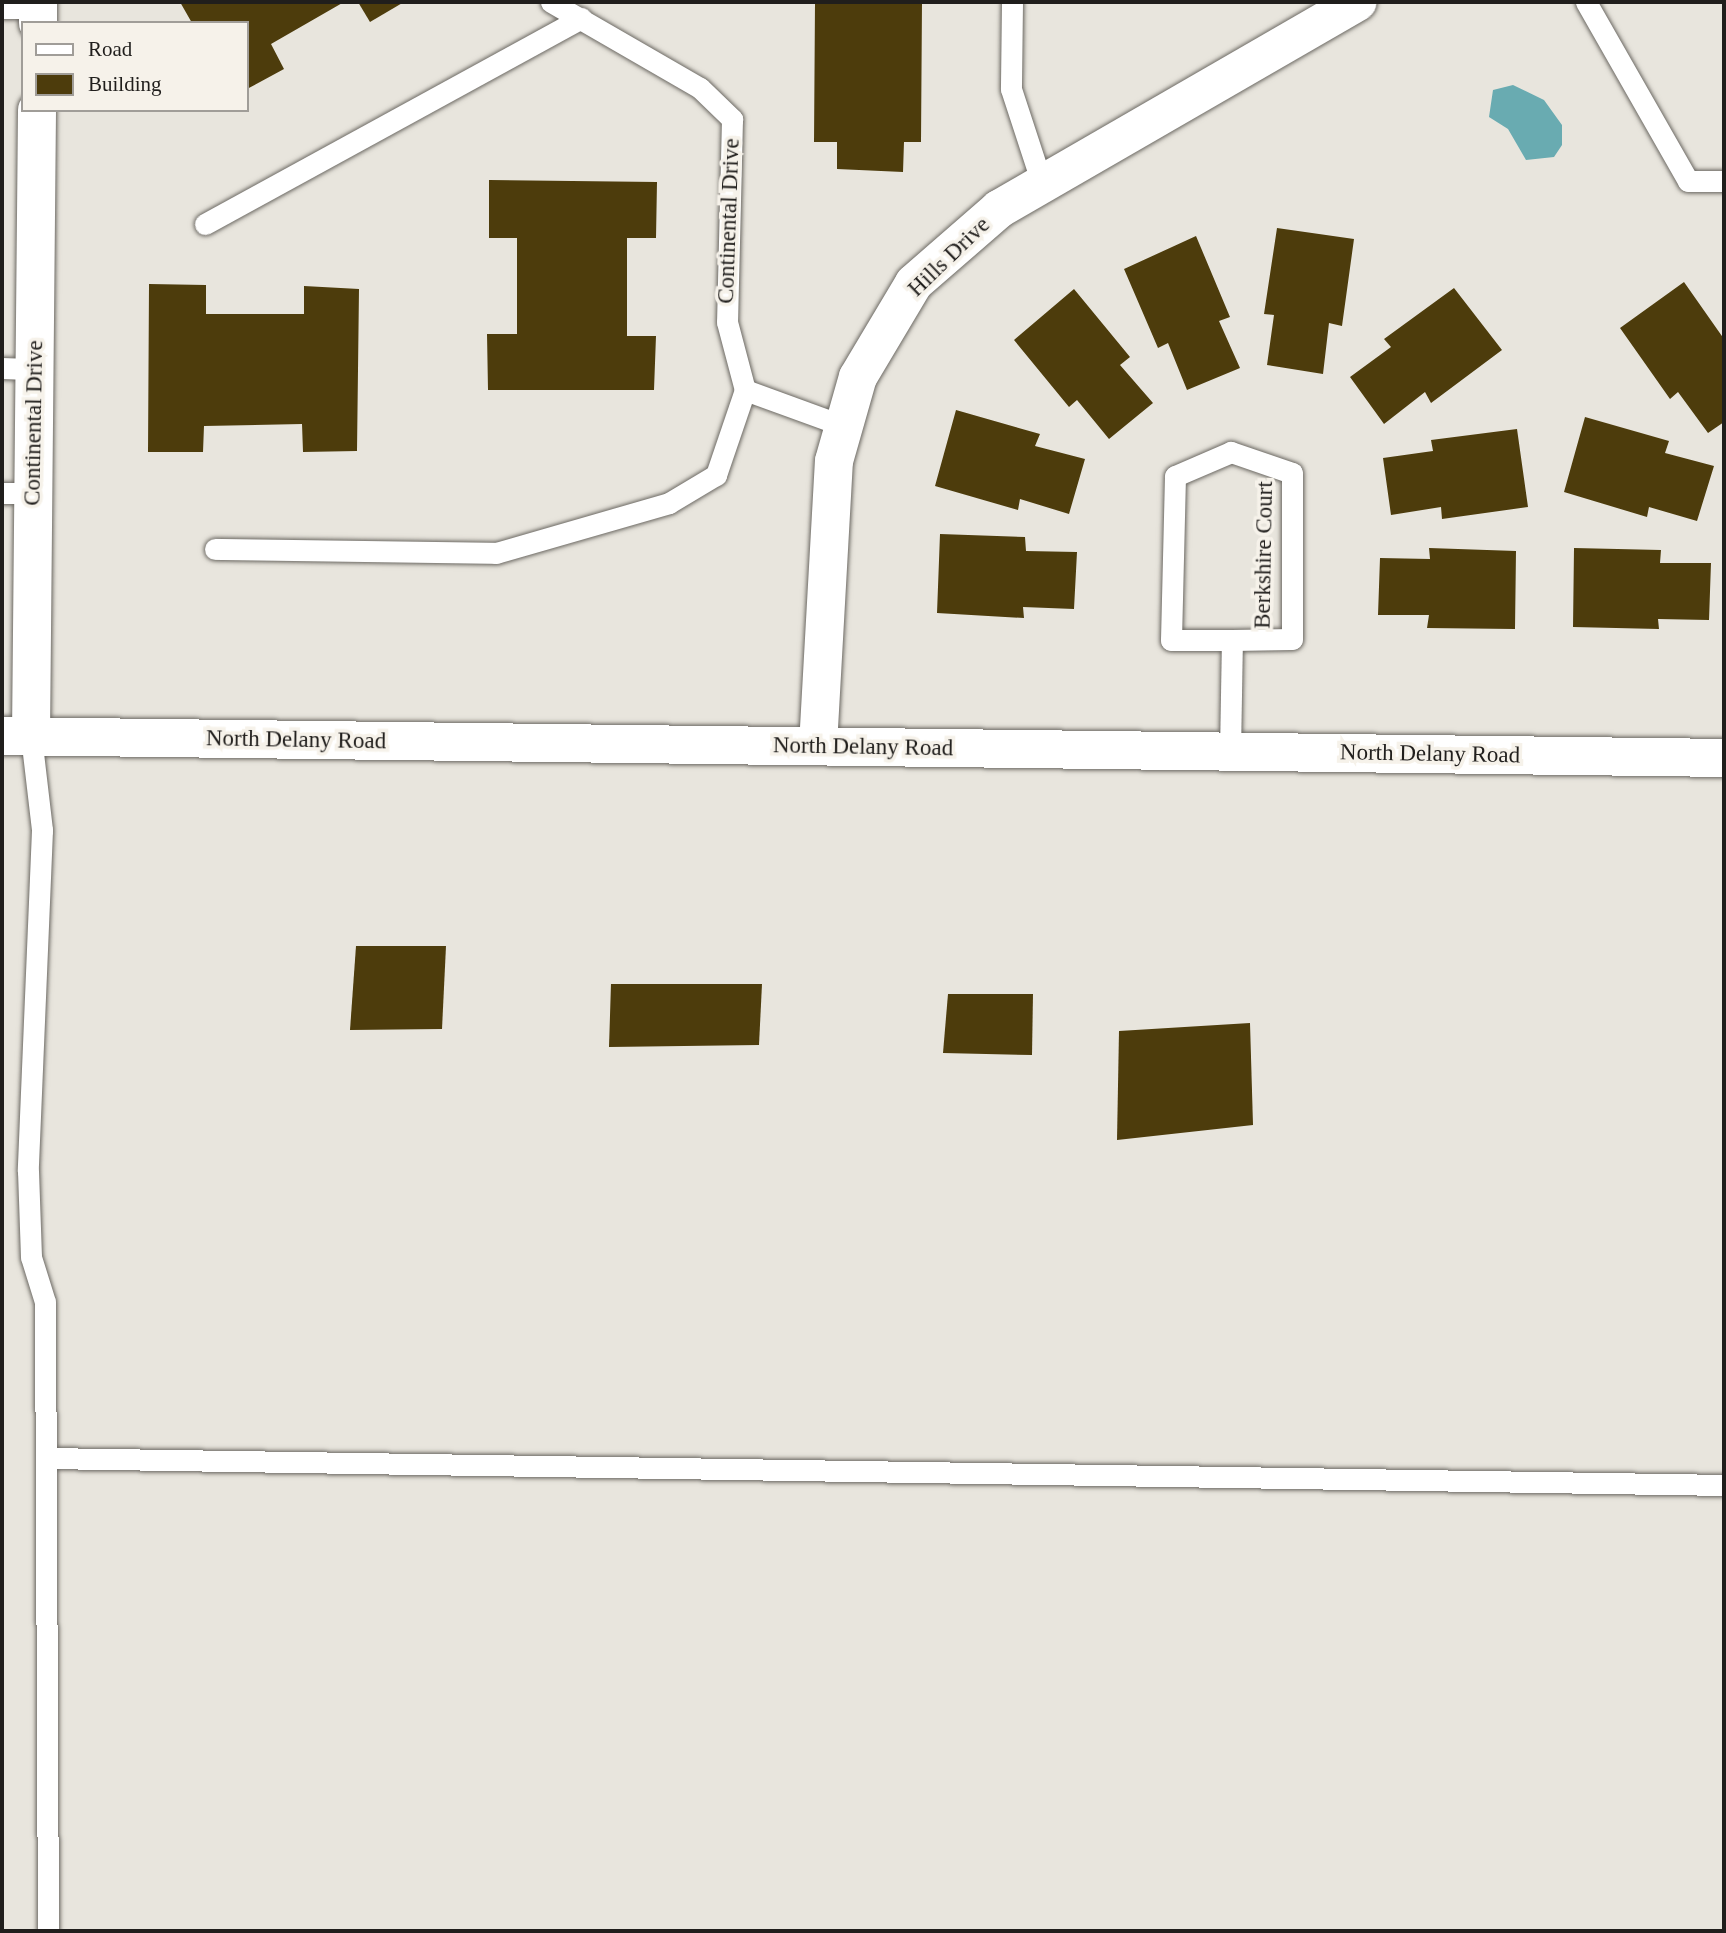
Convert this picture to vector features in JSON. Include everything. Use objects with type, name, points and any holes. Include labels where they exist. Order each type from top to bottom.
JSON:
[{"type":"street","name":"Hills Drive","points":[[818,746],[834,461],[858,377],[914,283],[999,209],[1358,2]]},
{"type":"street","name":"Continental Drive","points":[[16,736],[18,369],[37,112]]},
{"type":"street","name":"North Delany Road","points":[[16,736],[1724,758]]},
{"type":"lane","name":"Continental Drive","points":[[551,2],[700,88],[732,118],[727,322],[745,390]]},
{"type":"lane","points":[[1012,2],[1011,89],[1042,184]]},
{"type":"lane","points":[[1586,2],[1688,181],[1724,181]]},
{"type":"lane","points":[[205,224],[581,19]]},
{"type":"lane","points":[[215,549],[496,553],[669,503],[716,475],[745,390],[844,426]]},
{"type":"lane","name":"Berkshire Court","points":[[1231,452],[1292,473],[1292,639],[1233,640],[1171,640],[1174,476],[1231,452]]},
{"type":"lane","name":"Berkshire Court","points":[[1230,751],[1233,640]]},
{"type":"lane","points":[[16,736],[42,830],[28,1171],[32,1257],[45,1302],[48,1931]]},
{"type":"lane","points":[[46,1458],[1724,1486]]},
{"type":"water","points":[[1513,85],[1544,100],[1562,125],[1562,145],[1554,157],[1526,160],[1508,129],[1489,117],[1493,90]]},
{"type":"building","points":[[180,2],[344,2],[271,44],[284,69],[248,88],[248,21],[191,21]]},
{"type":"building","points":[[358,2],[404,2],[370,22]]},
{"type":"building","points":[[815,2],[922,2],[921,142],[904,142],[903,172],[837,169],[837,142],[814,142]]},
{"type":"building","points":[[489,180],[657,182],[656,238],[627,238],[627,336],[656,336],[654,390],[488,390],[487,334],[517,334],[517,238],[489,238]]},
{"type":"building","points":[[1277,228],[1354,239],[1342,326],[1329,323],[1323,374],[1267,365],[1274,315],[1264,314]]},
{"type":"building","points":[[1196,236],[1230,317],[1219,321],[1240,368],[1187,390],[1168,343],[1158,348],[1124,269]]},
{"type":"building","points":[[1684,282],[1724,339],[1724,422],[1708,433],[1678,392],[1670,399],[1620,328]]},
{"type":"building","points":[[149,284],[206,285],[206,314],[304,314],[304,286],[359,289],[357,451],[303,452],[302,424],[204,426],[203,452],[148,452]]},
{"type":"building","points":[[1454,288],[1502,350],[1431,403],[1425,392],[1384,424],[1350,377],[1391,347],[1384,339]]},
{"type":"building","points":[[1074,289],[1130,357],[1120,365],[1153,403],[1109,439],[1077,400],[1069,407],[1014,340]]},
{"type":"building","points":[[956,410],[1040,434],[1035,446],[1085,459],[1069,514],[1020,499],[1018,510],[935,486]]},
{"type":"building","points":[[1585,417],[1669,441],[1665,453],[1714,466],[1697,521],[1649,507],[1647,517],[1564,492]]},
{"type":"building","points":[[1517,429],[1528,507],[1442,519],[1441,507],[1391,515],[1383,458],[1433,451],[1431,440]]},
{"type":"building","points":[[940,534],[1025,537],[1026,551],[1077,552],[1074,609],[1023,607],[1024,618],[937,613]]},
{"type":"building","points":[[1429,548],[1516,551],[1515,629],[1427,628],[1429,615],[1378,615],[1380,558],[1430,559]]},
{"type":"building","points":[[1574,548],[1661,550],[1660,563],[1711,563],[1709,620],[1658,619],[1659,629],[1573,627]]},
{"type":"building","points":[[356,946],[446,946],[442,1029],[350,1030]]},
{"type":"building","points":[[611,984],[762,984],[759,1045],[609,1047]]},
{"type":"building","points":[[948,994],[1033,994],[1032,1055],[943,1053]]},
{"type":"building","points":[[1250,1023],[1253,1125],[1117,1140],[1119,1031]]}]
